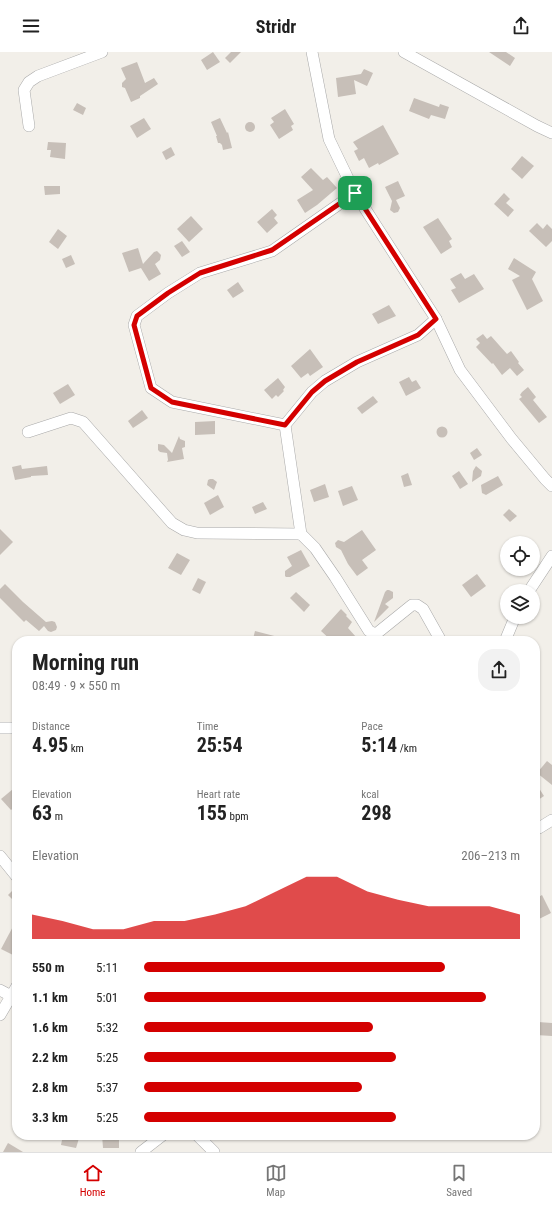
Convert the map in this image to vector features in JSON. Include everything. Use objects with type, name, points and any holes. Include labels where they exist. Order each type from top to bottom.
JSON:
[{"type":"street","points":[[29,126],[24,90],[30,82],[38,76],[102,52]]},
{"type":"street","points":[[312,52],[330,139],[355,193],[436,319],[460,370],[511,438],[552,486]]},
{"type":"street","points":[[404,52],[537,126],[552,132]]},
{"type":"street","points":[[285,425],[172,402],[151,388],[134,325],[137,316],[168,293],[200,273],[272,250],[355,193]]},
{"type":"street","points":[[436,319],[418,335],[357,362],[325,381],[312,392],[285,425],[301,534],[319,554],[369,631],[376,634],[412,606],[417,605],[423,608],[438,636]]},
{"type":"street","points":[[28,432],[71,418],[83,422],[172,523],[184,530],[197,533],[301,534]]},
{"type":"street","points":[[534,584],[552,556]]},
{"type":"street","points":[[508,636],[512,624]]},
{"type":"street","points":[[0,728],[12,728]]},
{"type":"street","points":[[540,827],[552,820]]},
{"type":"street","points":[[0,856],[12,871]]},
{"type":"street","points":[[0,990],[12,993]]},
{"type":"street","points":[[0,1015],[12,998]]},
{"type":"street","points":[[141,1152],[157,1140]]},
{"type":"street","points":[[202,1140],[214,1152]]},
{"type":"building","points":[[213,52],[220,62],[207,70],[201,60]]},
{"type":"building","points":[[231,52],[241,52],[230,63],[225,58]]},
{"type":"building","points":[[489,52],[506,52],[515,58],[510,66]]},
{"type":"building","points":[[137,62],[145,83],[154,78],[158,84],[140,96],[140,98],[131,102],[125,88],[122,87],[122,83],[126,79],[121,68]]},
{"type":"building","points":[[364,69],[373,73],[367,86],[354,80],[356,94],[338,97],[336,78],[361,74]]},
{"type":"building","points":[[414,98],[439,107],[440,104],[449,107],[445,119],[431,115],[429,119],[409,111]]},
{"type":"building","points":[[77,103],[86,108],[83,115],[73,110]]},
{"type":"building","points":[[285,109],[294,124],[291,126],[293,130],[279,139],[270,125],[274,122],[271,118]]},
{"type":"building","points":[[144,118],[151,129],[137,138],[130,126]]},
{"type":"building","points":[[220,118],[227,133],[228,132],[232,148],[223,150],[222,145],[218,143],[217,136],[211,122]]},
{"type":"building","points":[[248,122],[252,122],[254,123],[254,131],[248,132],[245,129],[245,125]]},
{"type":"building","points":[[383,125],[399,154],[379,165],[378,163],[369,168],[364,158],[359,161],[354,151],[358,149],[353,142]]},
{"type":"building","points":[[48,142],[66,143],[65,159],[50,157],[51,150],[47,150]]},
{"type":"building","points":[[171,147],[175,155],[166,160],[162,152]]},
{"type":"building","points":[[522,156],[534,166],[522,179],[511,169]]},
{"type":"building","points":[[311,168],[323,180],[327,177],[337,188],[305,213],[297,200],[313,190],[301,177]]},
{"type":"building","points":[[398,181],[405,196],[396,200],[400,208],[398,212],[394,213],[390,210],[392,201],[385,187]]},
{"type":"building","points":[[44,186],[60,186],[60,194],[45,195]]},
{"type":"building","points":[[504,193],[510,199],[506,203],[514,210],[508,217],[494,204]]},
{"type":"building","points":[[272,209],[277,215],[274,218],[278,223],[267,233],[257,222]]},
{"type":"building","points":[[191,216],[203,229],[189,242],[177,229]]},
{"type":"building","points":[[438,218],[452,239],[449,241],[452,247],[441,254],[423,227]]},
{"type":"building","points":[[537,223],[543,229],[547,224],[552,229],[552,241],[546,247],[529,231]]},
{"type":"building","points":[[58,229],[67,236],[58,249],[49,242]]},
{"type":"building","points":[[182,241],[190,252],[182,257],[174,246]]},
{"type":"building","points":[[138,248],[143,264],[154,252],[157,251],[161,255],[160,260],[155,264],[161,274],[149,281],[141,268],[129,272],[122,253]]},
{"type":"building","points":[[71,255],[75,264],[66,268],[62,259]]},
{"type":"building","points":[[514,258],[536,272],[532,279],[543,301],[527,310],[512,280],[520,276],[508,269]]},
{"type":"building","points":[[461,273],[465,279],[474,274],[484,289],[459,303],[451,290],[456,288],[450,279]]},
{"type":"building","points":[[238,282],[244,291],[233,298],[227,290]]},
{"type":"building","points":[[389,305],[396,316],[378,324],[372,314]]},
{"type":"building","points":[[483,334],[487,339],[491,336],[507,354],[511,351],[524,370],[517,376],[510,368],[502,375],[493,363],[492,364],[476,347],[480,343],[476,339]]},
{"type":"building","points":[[310,349],[323,367],[310,376],[308,373],[301,378],[291,366]]},
{"type":"building","points":[[409,377],[412,382],[416,380],[421,388],[406,396],[399,382]]},
{"type":"building","points":[[278,378],[285,387],[283,390],[284,391],[278,397],[276,395],[272,399],[264,390]]},
{"type":"building","points":[[68,384],[75,395],[60,404],[53,393]]},
{"type":"building","points":[[528,387],[536,397],[533,400],[547,417],[539,423],[519,399],[522,397],[520,395],[522,392]]},
{"type":"building","points":[[373,396],[378,402],[362,414],[357,408]]},
{"type":"building","points":[[142,410],[148,418],[133,428],[128,421]]},
{"type":"building","points":[[215,421],[215,434],[195,435],[195,422]]},
{"type":"building","points":[[440,427],[444,427],[446,428],[446,436],[440,437],[437,434],[437,430]]},
{"type":"building","points":[[179,436],[180,439],[185,441],[185,447],[182,448],[184,459],[167,462],[167,453],[160,452],[158,450],[158,444],[164,445],[172,453]]},
{"type":"building","points":[[477,448],[482,455],[474,460],[470,453]]},
{"type":"building","points":[[21,465],[22,469],[47,466],[48,475],[31,476],[15,480],[12,467]]},
{"type":"building","points":[[476,466],[482,471],[481,476],[472,482],[473,471]]},
{"type":"building","points":[[459,471],[468,484],[460,489],[452,476]]},
{"type":"building","points":[[408,473],[412,485],[404,487],[401,476]]},
{"type":"building","points":[[498,476],[503,485],[486,495],[482,493],[481,485]]},
{"type":"building","points":[[210,479],[217,482],[214,490],[207,485],[208,480]]},
{"type":"building","points":[[325,484],[329,497],[314,502],[310,490]]},
{"type":"building","points":[[352,486],[358,500],[343,506],[338,491]]},
{"type":"building","points":[[218,495],[224,507],[210,515],[204,503]]},
{"type":"building","points":[[263,502],[267,509],[255,514],[252,507]]},
{"type":"building","points":[[509,509],[517,516],[510,522],[503,515]]},
{"type":"building","points":[[0,529],[13,542],[0,555]]},
{"type":"building","points":[[362,530],[376,550],[362,560],[368,568],[357,576],[348,564],[341,550],[336,547],[335,543],[338,540],[344,542]]},
{"type":"building","points":[[301,550],[310,566],[290,577],[286,577],[285,571],[292,566],[287,557]]},
{"type":"building","points":[[177,553],[190,560],[181,575],[168,568]]},
{"type":"building","points":[[477,574],[486,586],[471,597],[462,585]]},
{"type":"building","points":[[198,578],[206,582],[200,594],[192,590]]},
{"type":"building","points":[[5,584],[46,622],[55,622],[57,627],[56,630],[51,632],[48,631],[44,626],[39,631],[26,620],[24,622],[0,598],[0,589]]},
{"type":"building","points":[[387,590],[393,592],[393,598],[385,604],[389,607],[374,622],[385,592]]},
{"type":"building","points":[[296,592],[310,605],[304,612],[290,598]]},
{"type":"building","points":[[341,609],[352,622],[348,628],[355,636],[326,636],[321,631]]},
{"type":"building","points":[[255,631],[274,636],[254,636]]},
{"type":"building","points":[[547,761],[552,765],[552,785],[540,775],[540,769]]},
{"type":"building","points":[[12,790],[12,809],[11,810],[1,799]]},
{"type":"building","points":[[540,790],[544,796],[540,799]]},
{"type":"building","points":[[12,891],[12,899],[8,895]]},
{"type":"building","points":[[542,895],[551,913],[540,918],[540,896]]},
{"type":"building","points":[[12,928],[12,954],[1,949]]},
{"type":"building","points":[[540,1022],[552,1023],[552,1036],[540,1035]]},
{"type":"building","points":[[62,1140],[78,1140],[76,1148],[61,1145]]},
{"type":"building","points":[[102,1140],[119,1140],[119,1148],[103,1148]]},
{"type":"building","points":[[8,1143],[23,1152],[3,1152]]},
{"type":"route","points":[[355,193],[436,319],[418,335],[357,362],[325,381],[312,392],[285,425],[172,402],[151,388],[134,325],[137,316],[168,293],[200,273],[272,250],[355,193]]}]
